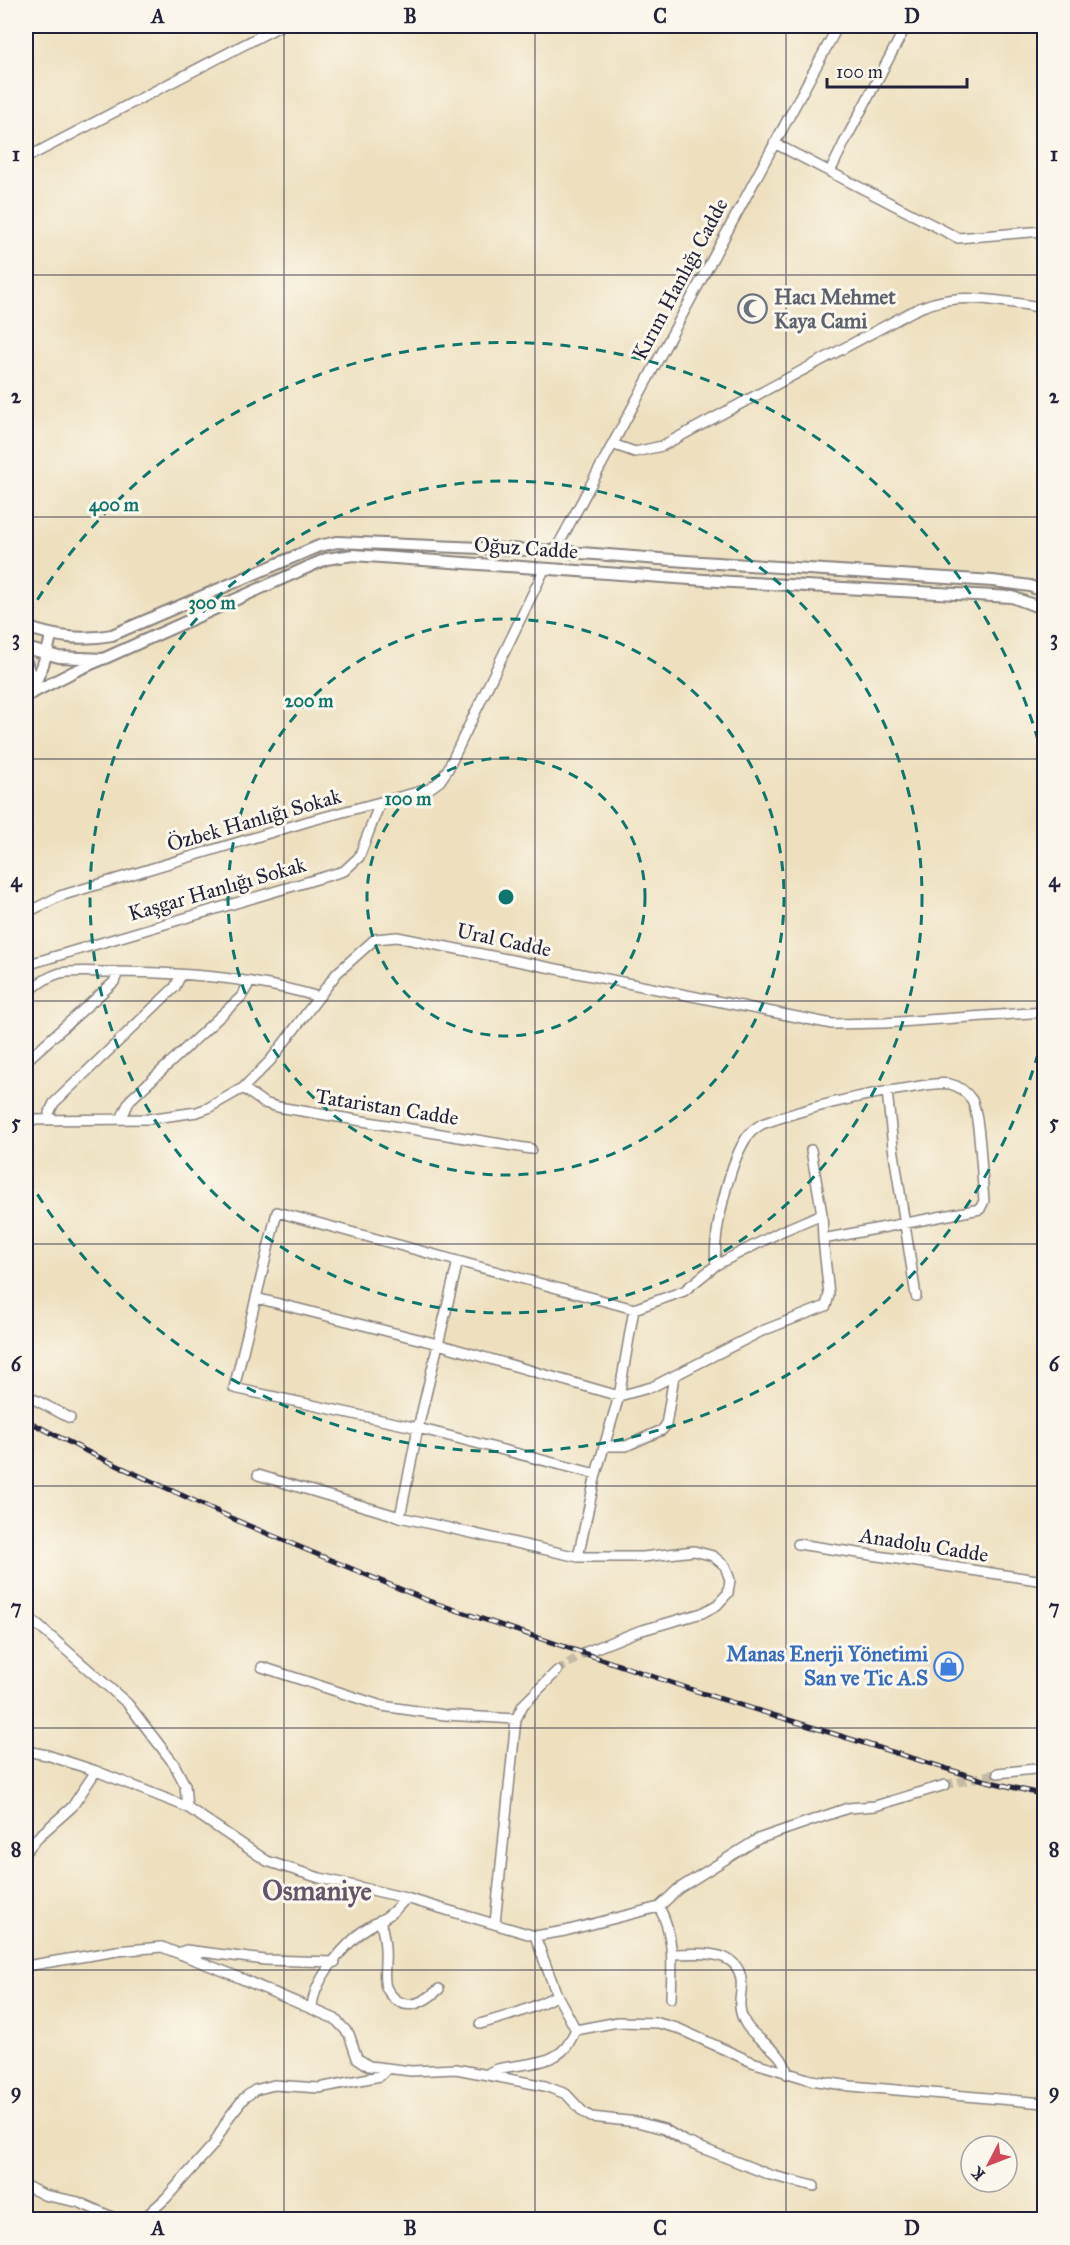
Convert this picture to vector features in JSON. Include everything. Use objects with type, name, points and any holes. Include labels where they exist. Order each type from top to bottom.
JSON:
[{"type":"street","points":[[26,158],[280,26]]},
{"type":"street","name":"Kırım Hanlığı Cadde","points":[[555,550],[838,26]]},
{"type":"street","points":[[830,172],[906,26]]},
{"type":"street","points":[[774,143],[958,238],[1044,231]]},
{"type":"street","points":[[612,444],[635,452],[662,446],[911,312],[934,302],[973,297],[1044,309]]},
{"type":"street","name":"Oğuz Cadde","points":[[26,627],[51,636],[90,639],[112,635],[319,546],[337,542],[555,550],[709,563],[993,581],[1030,586],[1044,592]]},
{"type":"street","points":[[544,570],[555,550]]},
{"type":"street","name":"Oğuz Cadde","points":[[26,648],[47,655],[103,659],[332,557],[353,555],[732,582],[1012,597],[1044,609]]},
{"type":"street","name":"Özbek Hanlığı Sokak","points":[[26,913],[60,896],[309,821],[423,792],[435,786],[444,776],[544,570]]},
{"type":"street","points":[[29,693],[47,655],[51,636]]},
{"type":"street","points":[[29,693],[103,659]]},
{"type":"street","points":[[26,662],[29,693]]},
{"type":"street","name":"Kaşgar Hanlığı Sokak","points":[[26,965],[344,871],[359,857],[380,803]]},
{"type":"street","name":"Ural Cadde","points":[[26,1120],[148,1119],[197,1112],[243,1088],[270,1061],[337,973],[375,939],[397,937],[832,1024],[884,1023],[1044,1012]]},
{"type":"street","points":[[26,1061],[114,982],[118,972]]},
{"type":"street","points":[[26,994],[45,979],[58,974],[118,972],[250,982],[285,987],[319,997]]},
{"type":"street","points":[[50,1120],[49,1113],[54,1103],[177,986],[181,975]]},
{"type":"street","points":[[121,1119],[130,1100],[241,997],[250,982]]},
{"type":"street","points":[[716,1265],[716,1241],[739,1152],[752,1131],[762,1124],[853,1097],[936,1084],[956,1086],[971,1099],[976,1120],[984,1201],[977,1211],[905,1222],[823,1239]]},
{"type":"street","name":"Tataristan Cadde","points":[[243,1088],[264,1103],[278,1107],[531,1149]]},
{"type":"street","points":[[887,1091],[893,1147],[916,1296]]},
{"type":"street","points":[[256,1298],[438,1344],[619,1396],[652,1387],[762,1331],[826,1306],[829,1295],[822,1214],[811,1149]]},
{"type":"street","points":[[596,1474],[418,1428],[234,1388],[277,1212],[634,1309],[684,1290],[716,1265],[782,1231],[822,1214]]},
{"type":"street","points":[[400,1517],[418,1428],[458,1261]]},
{"type":"street","points":[[578,1557],[596,1474],[619,1396],[634,1309]]},
{"type":"street","points":[[604,1446],[626,1446],[662,1430],[666,1425],[674,1376]]},
{"type":"street","points":[[26,1395],[70,1418]]},
{"type":"street","points":[[258,1475],[400,1517],[578,1557],[643,1557],[694,1551],[713,1556],[725,1566],[730,1580],[728,1593],[717,1605],[702,1613],[639,1631],[586,1652]]},
{"type":"street","name":"Anadolu Cadde","points":[[798,1544],[1044,1581]]},
{"type":"street","points":[[26,1615],[128,1704],[174,1764],[185,1785],[187,1807]]},
{"type":"street","points":[[262,1667],[382,1706],[445,1715],[516,1719]]},
{"type":"street","points":[[495,1923],[516,1719],[523,1705],[557,1671]]},
{"type":"street","points":[[26,1751],[47,1755],[96,1771],[187,1807],[267,1861],[320,1878],[406,1898],[535,1936],[565,1931],[659,1907],[678,1889],[758,1839],[848,1808],[875,1806],[945,1785]]},
{"type":"street","points":[[998,1773],[1044,1768]]},
{"type":"street","points":[[26,1851],[38,1837],[72,1807],[96,1771]]},
{"type":"street","points":[[312,2008],[317,1987],[358,1934],[392,1913],[406,1898]]},
{"type":"street","points":[[659,1907],[671,1936],[670,1998]]},
{"type":"street","points":[[380,1920],[385,1954],[385,1984],[393,1997],[406,2004],[419,2003],[439,1989]]},
{"type":"street","points":[[535,1936],[557,1995],[576,2030]]},
{"type":"street","points":[[26,1966],[138,1948],[162,1947],[312,2008],[343,2026],[349,2034],[357,2058],[369,2066],[411,2071],[456,2069],[558,2090],[566,2094],[591,2117],[637,2122],[664,2129],[684,2141],[770,2175],[814,2186]]},
{"type":"street","points":[[178,1953],[186,1950],[266,1960],[335,1962]]},
{"type":"street","points":[[672,1954],[717,1955],[734,1964],[738,1969],[741,1982],[739,1999],[742,2016],[754,2034],[781,2057],[786,2064],[788,2074]]},
{"type":"street","points":[[480,2024],[519,2014],[557,1995]]},
{"type":"street","points":[[487,2075],[496,2068],[515,2068],[549,2059],[566,2047],[576,2030],[618,2022],[658,2023],[676,2028],[752,2062],[788,2074],[850,2086],[1044,2103]]},
{"type":"street","points":[[142,2220],[166,2198],[214,2144],[232,2112],[255,2090],[274,2085],[319,2088],[380,2076],[388,2068]]},
{"type":"street","points":[[26,2186],[44,2195],[78,2202],[119,2220]]},
{"type":"tunnel","points":[[557,1671],[586,1652]]},
{"type":"tunnel","points":[[945,1785],[998,1773]]},
{"type":"railway","points":[[26,1420],[90,1453],[247,1525],[429,1601],[705,1694],[983,1780],[1044,1795]]},
{"type":"place","name":"Hacı Mehmet Kaya Cami","points":[[753,309]]},
{"type":"place","name":"Manas Enerji Yönetimi San ve Tic A.S","points":[[949,1666]]},
{"type":"district","name":"Osmaniye","points":[[317,1890]]}]
